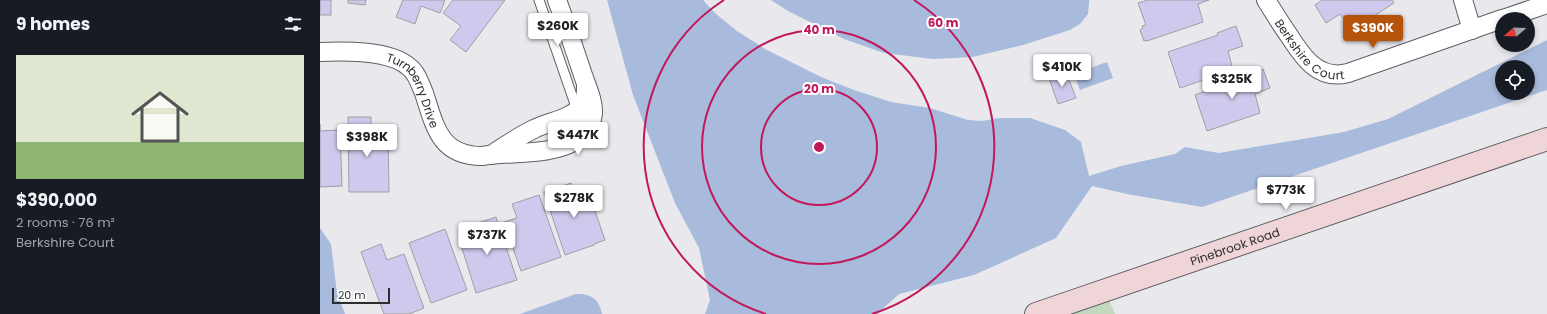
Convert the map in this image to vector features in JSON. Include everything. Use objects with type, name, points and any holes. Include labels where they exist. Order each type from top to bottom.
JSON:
[{"type":"street","points":[[557,0],[593,107],[591,123],[586,137]]},
{"type":"street","name":"Berkshire Court","points":[[1266,0],[1305,59],[1319,70],[1333,75],[1348,73],[1495,22]]},
{"type":"street","points":[[1463,0],[1472,30]]},
{"type":"street","name":"Berkshire Court","points":[[1524,12],[1547,4]]},
{"type":"street","name":"Turnberry Drive","points":[[320,52],[346,52],[380,55],[404,63],[416,74],[420,82],[439,136],[446,143],[466,155],[482,156],[511,154],[552,149],[570,144],[586,137]]},
{"type":"street","points":[[491,155],[524,133],[568,116],[577,110],[584,102],[586,85]]},
{"type":"street","name":"Pinebrook Road","points":[[1036,314],[1547,140]]},
{"type":"lane","points":[[539,0],[586,137]]},
{"type":"green space","points":[[1109,300],[1115,314],[1068,314]]},
{"type":"water","points":[[607,0],[703,0],[716,14],[737,31],[765,49],[821,77],[854,90],[891,102],[930,108],[968,120],[982,121],[999,118],[1030,118],[1065,130],[1081,142],[1089,176],[1121,166],[1175,154],[1185,147],[1219,153],[1344,132],[1388,119],[1495,66],[1495,100],[1518,100],[1202,207],[1127,194],[1092,186],[1056,238],[974,275],[899,294],[877,314],[705,314],[710,300],[699,248],[675,203],[633,95]]},
{"type":"water","points":[[771,0],[1089,0],[1089,2],[1088,14],[1080,24],[1070,30],[1023,45],[972,57],[933,59],[884,53],[844,39],[788,11]]},
{"type":"water","points":[[1547,40],[1547,90],[1535,94],[1535,60],[1507,60],[1523,52],[1535,52],[1535,46]]},
{"type":"water","points":[[1107,62],[1113,78],[1080,90],[1074,74]]},
{"type":"water","points":[[320,228],[331,244],[337,293],[345,314],[320,314]]},
{"type":"water","points":[[576,294],[594,298],[599,304],[602,314],[520,314]]},
{"type":"building","points":[[320,0],[331,0],[331,15],[320,15]]},
{"type":"building","points":[[348,0],[366,0],[365,5],[348,3]]},
{"type":"building","points":[[403,0],[445,0],[440,13],[421,6],[415,24],[396,17]]},
{"type":"building","points":[[453,0],[505,0],[466,52],[450,40],[461,26],[443,13]]},
{"type":"building","points":[[1148,0],[1209,0],[1198,4],[1203,22],[1144,41],[1140,30],[1143,28],[1142,26],[1146,25],[1138,3]]},
{"type":"building","points":[[1322,0],[1392,0],[1394,3],[1352,30],[1340,14],[1326,23],[1315,5]]},
{"type":"building","points":[[1236,26],[1243,46],[1228,51],[1233,70],[1180,88],[1168,52],[1218,35],[1217,33]]},
{"type":"building","points":[[1263,69],[1270,88],[1255,94],[1260,113],[1207,131],[1195,95]]},
{"type":"building","points":[[1066,72],[1076,98],[1058,104],[1049,78]]},
{"type":"building","points":[[348,117],[371,117],[371,134],[388,134],[389,192],[349,192]]},
{"type":"building","points":[[340,130],[342,186],[320,187],[320,131]]},
{"type":"building","points":[[571,183],[575,195],[588,191],[605,240],[565,255],[544,192]]},
{"type":"building","points":[[539,195],[561,257],[521,271],[504,222],[517,218],[512,204]]},
{"type":"building","points":[[496,217],[517,280],[476,293],[461,245],[468,243],[463,228]]},
{"type":"building","points":[[445,229],[467,290],[431,303],[409,243]]},
{"type":"building","points":[[381,244],[387,260],[404,254],[424,308],[409,314],[384,314],[361,252]]}]
